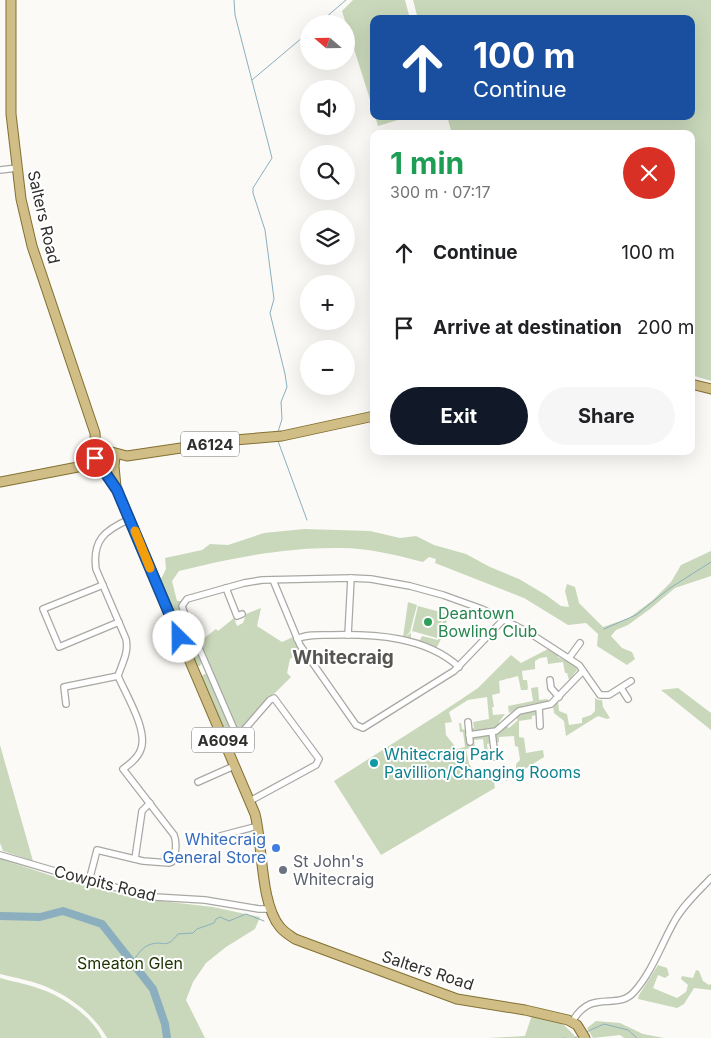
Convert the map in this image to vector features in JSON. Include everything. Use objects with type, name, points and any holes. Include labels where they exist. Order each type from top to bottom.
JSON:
[{"type":"main road","name":"Salters Road","points":[[11,0],[11,98],[21,199],[32,246],[95,433],[95,457]]},
{"type":"main road","points":[[695,385],[711,389]]},
{"type":"main road","name":"A6124","points":[[110,451],[127,456],[282,436],[370,417]]},
{"type":"main road","name":"Salters Road","points":[[95,433],[110,451]]},
{"type":"main road","points":[[0,482],[83,466],[110,470],[115,465],[115,457],[110,451],[101,451],[83,466]]},
{"type":"main road","name":"A6124","points":[[115,465],[127,456]]},
{"type":"main road","points":[[95,457],[96,464],[102,470]]},
{"type":"main road","name":"A6094","points":[[115,465],[117,490]]},
{"type":"main road","name":"A6094","points":[[102,470],[117,490],[256,814],[270,909]]},
{"type":"main road","name":"Salters Road","points":[[270,909],[283,932],[295,939],[457,998],[525,1010],[572,1022],[583,1034]]},
{"type":"street","points":[[0,170],[17,168]]},
{"type":"street","points":[[88,881],[97,850],[135,860],[169,863],[172,862],[174,856],[175,838],[123,769],[138,755],[143,736],[118,676],[126,658],[128,646],[96,569],[95,560],[98,544],[109,529],[130,520]]},
{"type":"street","points":[[348,635],[351,578]]},
{"type":"street","points":[[319,761],[318,756],[274,698],[243,730],[240,732],[236,731],[186,618],[182,606],[187,599],[250,582],[274,580],[351,578],[392,582],[429,590],[504,619],[528,632],[579,665],[600,695],[607,696],[631,681]]},
{"type":"street","points":[[274,580],[297,639],[307,656],[359,727],[366,727],[459,667],[504,619]]},
{"type":"street","points":[[103,585],[43,609],[59,647],[119,622]]},
{"type":"street","points":[[226,588],[237,616],[242,614]]},
{"type":"street","points":[[297,639],[307,636],[348,635],[390,638],[416,644],[444,656],[459,667]]},
{"type":"street","points":[[570,658],[580,643]]},
{"type":"street","points":[[194,673],[208,667]]},
{"type":"street","points":[[468,722],[470,739],[500,729],[519,711],[551,704],[583,671]]},
{"type":"street","points":[[66,704],[64,687],[118,676]]},
{"type":"street","points":[[550,680],[551,688],[559,697]]},
{"type":"street","points":[[621,688],[628,699]]},
{"type":"street","points":[[539,707],[540,726]]},
{"type":"street","points":[[492,732],[495,756]]},
{"type":"street","points":[[319,761],[326,763]]},
{"type":"street","points":[[250,801],[316,765],[319,761]]},
{"type":"street","points":[[198,782],[234,766]]},
{"type":"street","points":[[135,860],[142,812],[150,803]]},
{"type":"street","points":[[220,836],[258,826]]},
{"type":"street","name":"Cowpits Road","points":[[0,855],[88,881],[155,897],[205,900],[259,909],[270,909]]},
{"type":"street","points":[[572,1022],[580,1010],[589,1004],[621,1000],[633,993],[656,959],[680,912],[711,878]]},
{"type":"green space","points":[[353,0],[405,0],[409,15],[370,15],[370,99],[355,52],[355,15],[343,15],[342,11]]},
{"type":"green space","points":[[413,0],[711,0],[711,381],[695,376],[695,130],[451,130],[448,120],[695,120],[695,15],[417,15]]},
{"type":"green space","points":[[376,120],[398,120],[378,126]]},
{"type":"green space","points":[[304,529],[370,531],[400,538],[416,536],[434,545],[466,554],[490,567],[519,579],[561,606],[569,607],[565,591],[567,584],[575,587],[579,603],[603,627],[629,618],[653,600],[671,582],[681,565],[711,551],[711,576],[675,588],[628,625],[616,630],[611,636],[622,648],[632,652],[635,659],[627,665],[597,646],[598,634],[586,623],[568,625],[524,598],[435,563],[436,559],[429,557],[423,562],[392,554],[351,548],[320,548],[279,551],[239,558],[179,571],[172,581],[177,601],[181,601],[180,608],[202,662],[200,666],[197,666],[161,579],[166,569],[165,558],[202,550],[210,544],[228,545],[264,533]]},
{"type":"green space","points":[[408,602],[417,605],[410,632],[405,637],[411,633],[411,638],[420,640],[422,636],[438,640],[445,613],[449,614],[436,649],[403,637]]},
{"type":"green space","name":"Deantown Bowling Club","points":[[418,606],[444,613],[437,638],[412,631]]},
{"type":"green space","points":[[261,608],[257,626],[282,642],[293,637],[301,652],[290,659],[287,673],[291,677],[275,693],[268,697],[242,727],[238,728],[235,725],[200,641],[216,629],[218,631],[234,618],[237,626],[243,623],[246,614]]},
{"type":"green space","points":[[548,649],[557,654],[558,657],[575,665],[577,670],[569,680],[567,673],[565,673],[563,662],[548,664],[547,657],[535,661],[535,669],[522,671],[523,680],[527,680],[527,690],[521,690],[518,676],[499,681],[500,693],[492,695],[494,707],[492,707],[493,715],[505,714],[499,722],[499,728],[472,733],[470,729],[474,728],[473,722],[489,719],[487,697],[468,700],[449,712],[452,722],[445,723],[446,735],[457,749],[465,747],[463,732],[460,732],[459,723],[461,723],[462,729],[466,730],[468,746],[472,745],[474,737],[489,735],[491,743],[487,744],[488,752],[492,753],[490,761],[483,762],[483,755],[485,755],[483,739],[474,740],[475,747],[466,749],[469,764],[479,776],[493,775],[495,788],[381,855],[334,781],[478,688],[511,655],[521,663]]},
{"type":"green space","points":[[204,674],[209,675],[232,732],[239,736],[231,746],[201,677]]},
{"type":"green space","points":[[538,687],[539,700],[548,699],[548,701],[522,706],[509,713],[508,706],[533,701],[531,688]]},
{"type":"green space","points":[[678,688],[711,713],[711,730],[661,690]]},
{"type":"green space","points":[[595,698],[602,700],[603,707],[610,718],[598,716],[566,736],[564,721],[554,713],[553,706],[558,701],[559,711],[567,714],[569,725],[582,723],[582,718],[591,715],[595,711]]},
{"type":"green space","points":[[535,711],[536,715],[532,716],[532,719],[519,721],[519,737],[524,738],[526,753],[543,750],[544,757],[506,781],[504,774],[516,772],[516,764],[520,760],[518,747],[515,746],[514,736],[499,737],[499,742],[496,743],[495,735],[506,726],[509,728],[518,720],[515,717],[523,713]]},
{"type":"green space","points":[[0,745],[33,861],[3,851],[0,843]]},
{"type":"green space","name":"Smeaton Glen","points":[[0,859],[65,880],[135,898],[213,907],[260,917],[255,929],[226,947],[206,963],[193,982],[186,1000],[205,1038],[107,1038],[96,1022],[82,1008],[66,997],[37,983],[0,974]]},
{"type":"green space","points":[[658,965],[667,968],[669,975],[665,978],[658,975],[653,988],[677,998],[686,992],[688,985],[681,979],[682,976],[693,978],[696,970],[699,971],[703,981],[709,985],[711,984],[711,990],[694,988],[684,1004],[677,1008],[638,999]]},
{"type":"green space","points":[[0,978],[29,985],[54,994],[86,1016],[102,1038],[0,1038]]},
{"type":"green space","points":[[532,1015],[563,1024],[577,1038],[488,1038],[525,1036]]},
{"type":"green space","points":[[596,1021],[620,1023],[643,1034],[664,1038],[624,1038],[620,1035],[593,1038],[587,1028]]},
{"type":"waterway","points":[[234,0],[235,15],[272,158],[253,188],[253,193],[265,230],[274,299],[270,313],[287,387],[281,402],[282,419],[278,432]]},
{"type":"waterway","points":[[328,15],[346,0]]},
{"type":"waterway","points":[[252,80],[300,40]]},
{"type":"waterway","points":[[278,441],[307,520]]},
{"type":"waterway","points":[[604,629],[636,615],[670,588],[711,562]]},
{"type":"waterway","points":[[0,916],[40,917],[63,911],[102,924],[153,989],[165,1024],[167,1038]]},
{"type":"waterway","points":[[132,962],[146,946],[170,942],[178,934],[193,933],[197,929],[214,923],[220,917],[229,921],[246,914],[264,921]]},
{"type":"waterway","points":[[586,1032],[604,1024],[628,1030],[637,1038]]},
{"type":"waterway","points":[[575,1038],[580,1035]]},
{"type":"slow traffic","points":[[135,531],[150,568]]},
{"type":"place","name":"Deantown Bowling Club","points":[[428,622]]},
{"type":"place","name":"Whitecraig Park Pavillion/Changing Rooms","points":[[374,763]]},
{"type":"place","name":"Whitecraig General Store","points":[[276,848]]},
{"type":"place","name":"St John's Whitecraig","points":[[283,870]]},
{"type":"district","name":"Whitecraig","points":[[343,657]]},
{"type":"route","points":[[95,458],[97,467],[104,471],[117,490],[179,637]]}]
